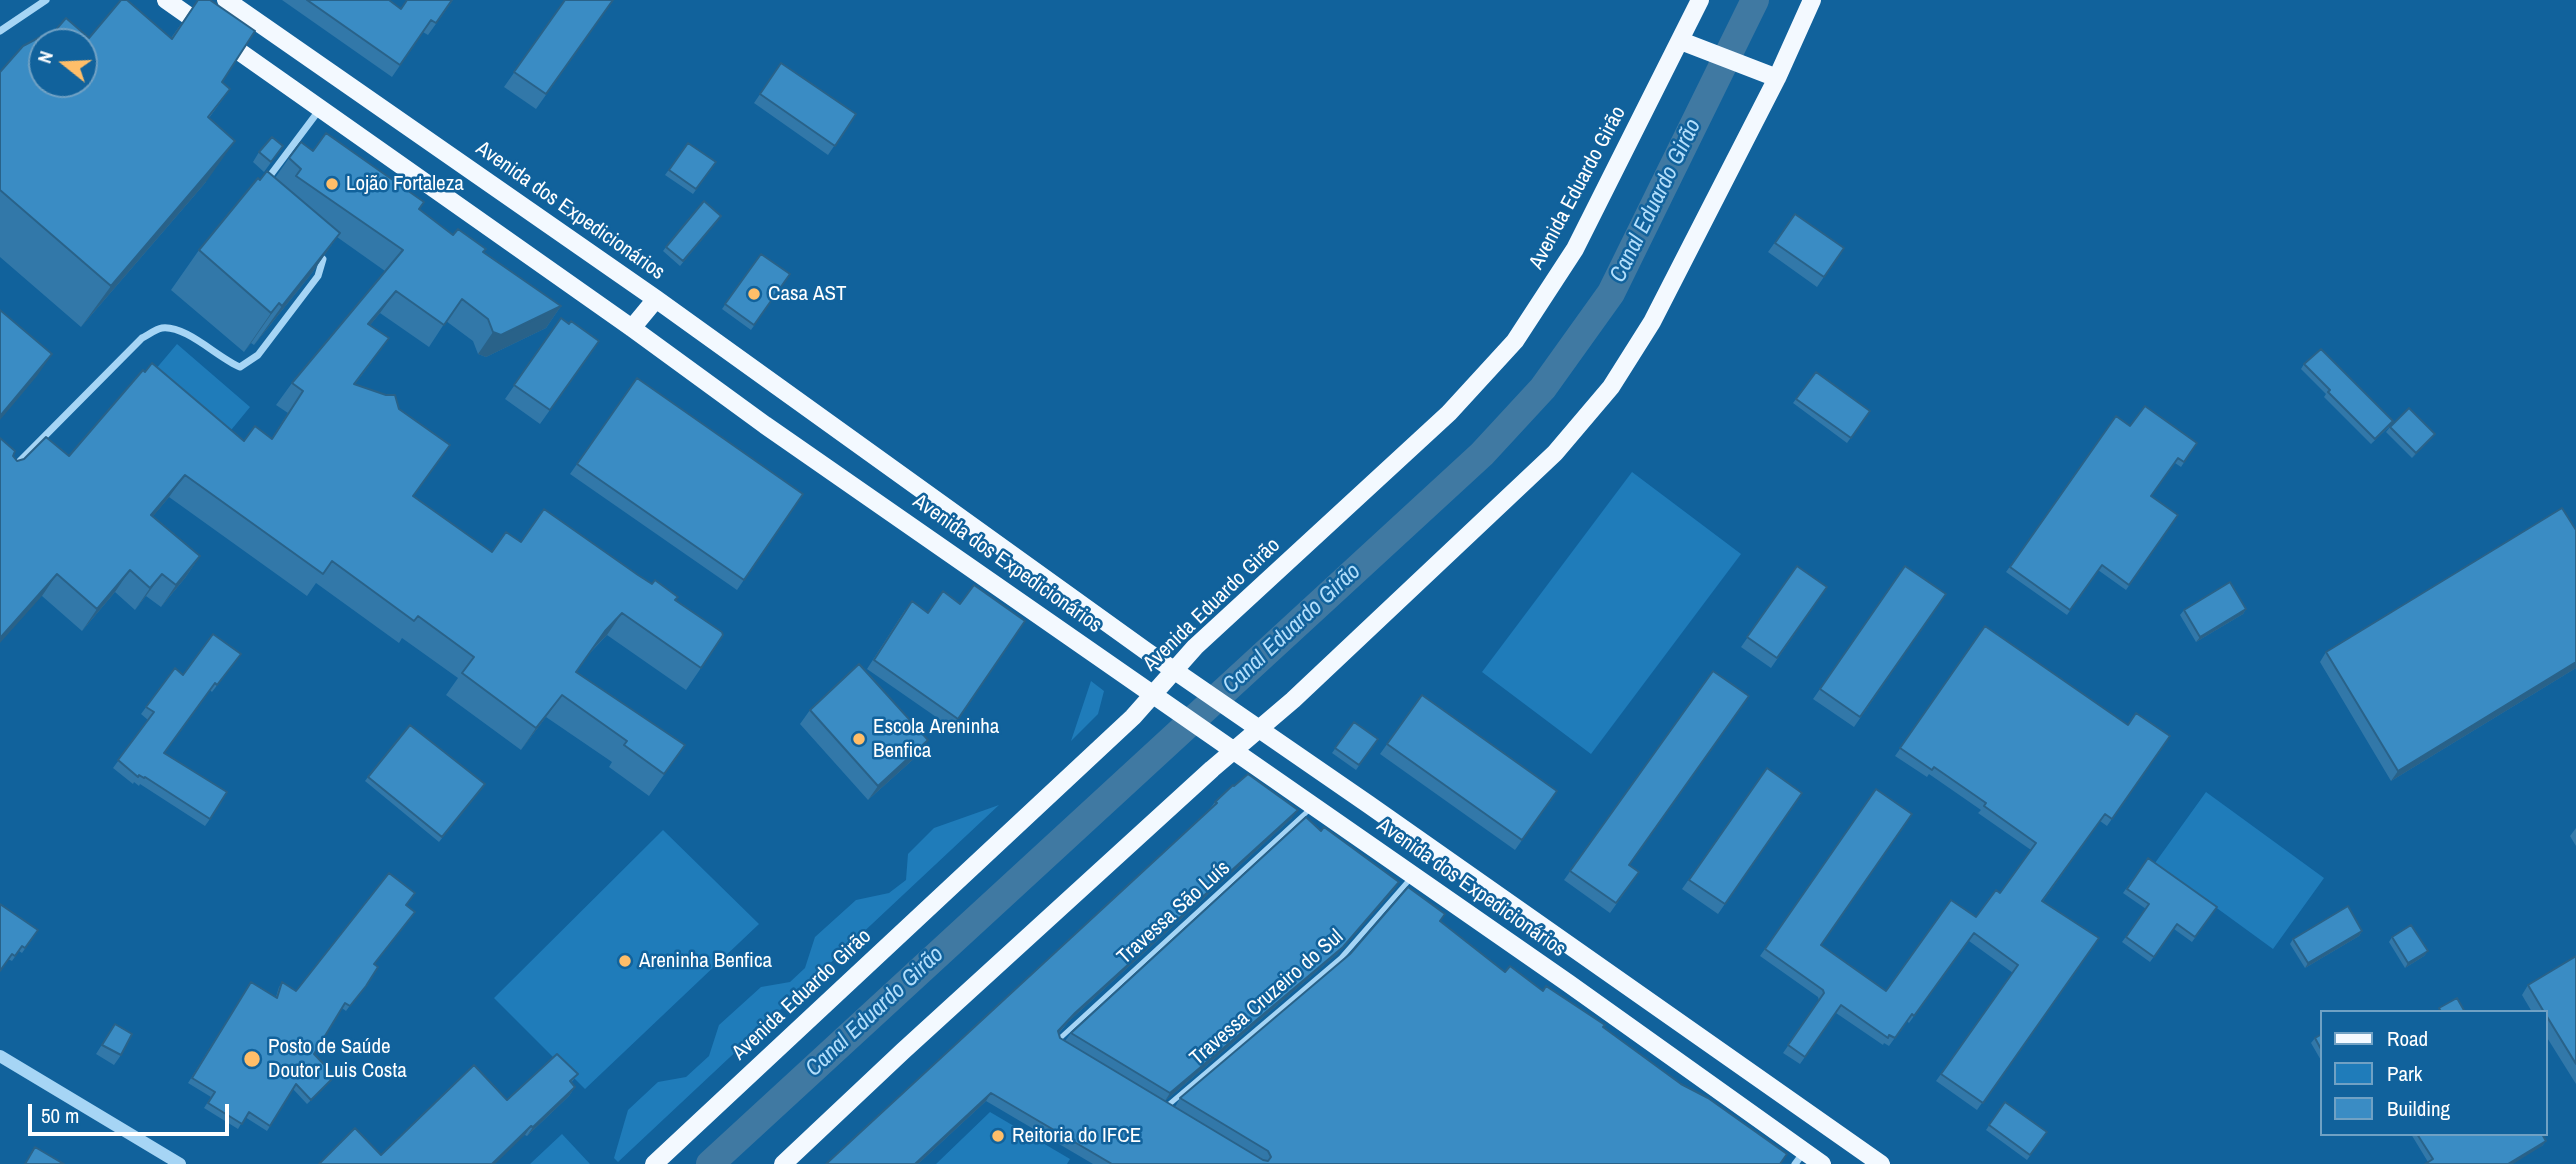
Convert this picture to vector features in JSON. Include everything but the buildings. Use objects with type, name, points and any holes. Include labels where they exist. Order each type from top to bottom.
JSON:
[{"type":"main road","name":"Avenida dos Expedicionários","points":[[166,0],[632,328],[765,425],[1741,1104],[1799,1158],[1822,1164]]},
{"type":"main road","name":"Avenida dos Expedicionários","points":[[226,0],[656,299],[1175,670],[1881,1164]]},
{"type":"main road","name":"Avenida Eduardo Girão","points":[[654,1164],[1123,727],[1195,647],[1449,413],[1515,341],[1575,250],[1688,43],[1700,0]]},
{"type":"main road","points":[[783,1164],[903,1051],[1260,729],[1555,453],[1611,387],[1657,313],[1777,78],[1812,0]]},
{"type":"main road","points":[[1688,43],[1777,78]]},
{"type":"main road","points":[[632,328],[656,299]]},
{"type":"street","points":[[0,31],[46,0]]},
{"type":"street","points":[[257,191],[320,109]]},
{"type":"street","points":[[12,469],[142,338],[162,328],[184,332],[240,367],[258,355],[318,276],[323,260],[310,247]]},
{"type":"street","points":[[0,1056],[180,1164]]},
{"type":"lane","name":"Travessa São Luís","points":[[1068,1049],[1056,1042],[1313,807]]},
{"type":"lane","name":"Travessa Cruzeiro do Sul","points":[[1166,1107],[1341,958],[1412,876]]},
{"type":"lane","points":[[1155,1100],[1177,1114]]},
{"type":"green space","points":[[177,344],[250,407],[218,446],[144,383]]},
{"type":"green space","points":[[1632,472],[1741,554],[1591,754],[1482,672]]},
{"type":"green space","points":[[1091,681],[1104,691],[1098,714],[1071,741]]},
{"type":"green space","points":[[2206,792],[2324,878],[2273,949],[2155,863]]},
{"type":"green space","points":[[999,805],[618,1162],[614,1158],[628,1110],[658,1082],[686,1077],[709,1056],[719,1025],[761,987],[790,982],[805,968],[815,937],[856,900],[889,893],[906,880],[908,854],[934,828]]},
{"type":"green space","name":"Areninha Benfica","points":[[663,830],[759,924],[585,1089],[494,998]]},
{"type":"green space","name":"Reitoria do IFCE","points":[[990,1112],[1070,1159],[1067,1164],[936,1164]]},
{"type":"green space","points":[[562,1134],[590,1164],[530,1164]]},
{"type":"waterway","name":"Canal Eduardo Girão","points":[[710,1164],[1482,454],[1543,388],[1611,293],[1755,0]]},
{"type":"place","name":"Lojão Fortaleza","points":[[332,184]]},
{"type":"place","name":"Casa AST","points":[[754,294]]},
{"type":"place","name":"Escola Areninha Benfica","points":[[859,739]]},
{"type":"place","name":"Areninha Benfica","points":[[625,961]]},
{"type":"place","name":"Posto de Saúde Doutor Luis Costa","points":[[252,1059]]},
{"type":"place","name":"Reitoria do IFCE","points":[[998,1136]]}]
